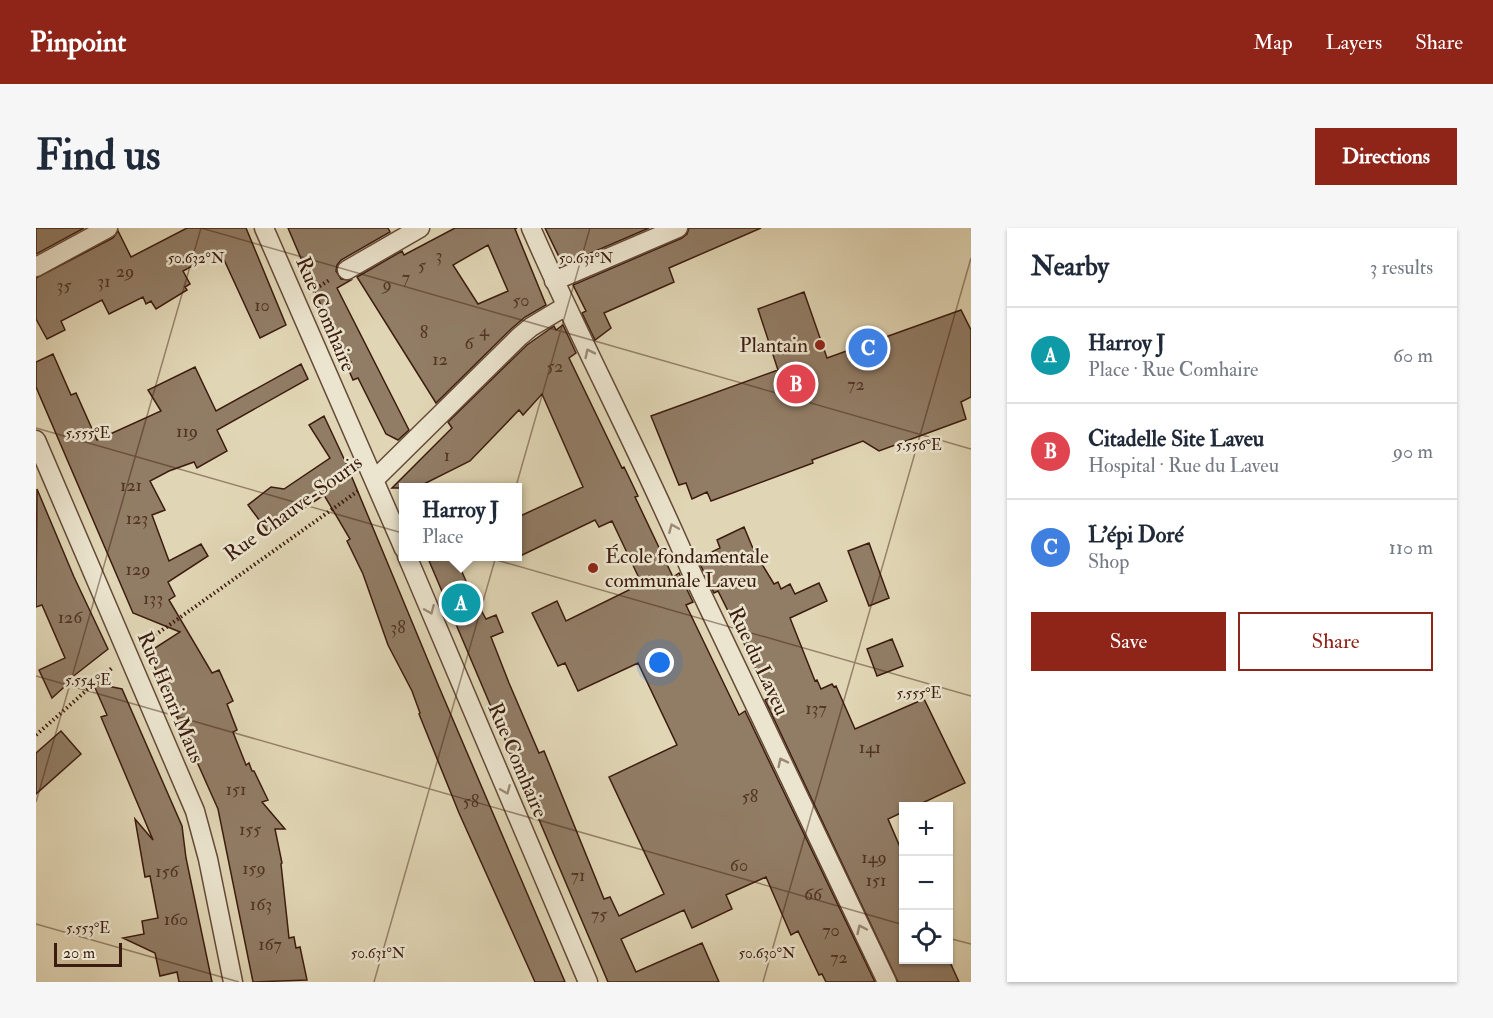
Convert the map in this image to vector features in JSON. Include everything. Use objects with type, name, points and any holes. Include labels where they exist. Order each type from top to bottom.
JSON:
[{"type":"street","points":[[36,267],[108,228]]},
{"type":"street","name":"Rue Comhaire","points":[[264,228],[399,537]]},
{"type":"street","points":[[347,270],[420,228]]},
{"type":"street","name":"Rue du Laveu","points":[[531,228],[886,982]]},
{"type":"street","points":[[554,281],[678,228]]},
{"type":"street","name":"Rue Chauve-Souris","points":[[375,480],[519,337],[566,306]]},
{"type":"street","name":"Rue Henri Maus","points":[[36,440],[195,811],[208,860],[233,982]]},
{"type":"street","name":"Rue Comhaire","points":[[409,561],[588,982]]},
{"type":"path","points":[[296,300],[347,270]]},
{"type":"path","name":"Rue Chauve-Souris","points":[[36,735],[128,654],[375,480]]},
{"type":"building","points":[[36,228],[84,228],[36,254]]},
{"type":"building","points":[[187,228],[246,228],[286,325],[260,338],[220,251],[183,271],[190,284],[185,287],[187,290],[156,309],[151,301],[146,304],[143,297],[109,314],[102,300],[61,321],[65,330],[47,339],[36,319],[36,278],[113,238],[118,231],[131,257]]},
{"type":"building","points":[[288,228],[388,228],[390,232],[341,260],[336,271],[341,279],[351,280],[337,288],[409,430],[398,440],[386,434],[358,378],[353,380],[346,364],[351,362],[334,330],[332,331]]},
{"type":"building","points":[[455,228],[517,228],[515,229],[546,305],[525,317],[511,329],[436,403],[357,277],[402,251],[404,255]],"holes":[[[488,245],[508,291],[478,304],[453,265]]]},
{"type":"building","points":[[545,228],[649,228],[563,265]]},
{"type":"building","points":[[689,228],[761,228],[669,268],[674,282],[604,313],[611,328],[595,340],[582,313],[586,311],[573,285],[682,238],[687,234]]},
{"type":"building","points":[[804,292],[827,358],[961,310],[971,330],[971,397],[961,402],[966,419],[879,451],[863,441],[812,460],[813,463],[711,501],[707,492],[692,499],[686,483],[679,485],[651,416],[778,370],[758,309]]},
{"type":"building","points":[[563,325],[576,353],[569,358],[638,496],[635,497],[673,577],[679,573],[693,602],[686,605],[739,715],[745,711],[875,982],[826,982],[822,974],[819,975],[798,931],[791,935],[766,877],[726,895],[732,909],[692,928],[684,910],[621,939],[636,972],[702,943],[719,982],[608,982],[429,561],[457,561],[486,619],[496,615],[503,632],[491,637],[509,683],[539,753],[544,751],[604,899],[610,897],[619,916],[664,894],[609,777],[677,745],[638,663],[578,691],[565,663],[558,666],[532,613],[557,601],[566,621],[629,590],[625,584],[639,578],[612,521],[599,527],[595,520],[522,555],[522,515],[583,487],[542,394],[523,415],[519,410],[470,461],[426,483],[399,483],[399,488],[392,488],[452,428],[448,422],[527,345],[554,326],[556,330]]},
{"type":"building","points":[[53,354],[71,395],[76,393],[97,440],[161,411],[148,390],[195,367],[216,411],[301,364],[308,379],[217,430],[227,451],[197,468],[194,462],[150,481],[165,510],[152,515],[169,561],[201,544],[208,556],[168,582],[175,596],[169,600],[212,673],[219,670],[233,701],[227,704],[237,730],[233,732],[246,765],[249,763],[268,800],[262,802],[285,829],[275,829],[282,863],[289,938],[294,937],[296,948],[300,947],[307,980],[253,982],[218,809],[152,661],[155,648],[180,632],[133,613],[36,387],[36,362]]},
{"type":"building","points":[[324,416],[346,463],[565,982],[535,982],[459,813],[412,691],[388,645],[363,574],[347,541],[350,539],[324,495],[268,532],[248,505],[271,487],[284,489],[330,458],[309,425]]},
{"type":"building","points":[[37,489],[74,577],[108,649],[71,678],[73,679],[52,698],[39,670],[65,658],[42,605],[36,607]]},
{"type":"building","points":[[744,527],[754,551],[774,584],[778,582],[781,589],[790,584],[795,594],[819,583],[827,601],[790,618],[815,681],[817,680],[821,689],[832,684],[836,686],[855,729],[924,699],[965,783],[925,802],[899,802],[899,814],[888,819],[899,845],[899,964],[951,964],[959,982],[898,982],[765,700],[769,698],[742,639],[718,591],[714,593],[700,564],[698,559],[720,548],[717,540]]},
{"type":"building","points":[[869,543],[889,598],[869,606],[848,551]]},
{"type":"building","points":[[892,639],[903,666],[877,676],[867,649]]},
{"type":"building","points":[[93,683],[122,689],[182,826],[186,858],[212,982],[179,982],[177,972],[160,976],[155,953],[123,938],[144,934],[142,921],[158,918],[150,876],[145,877],[135,819],[153,840],[101,717],[107,715]]},
{"type":"building","points":[[61,731],[81,754],[36,794],[36,753]]},
{"type":"place","name":"Plantain","points":[[820,345]]},
{"type":"place","name":"L'épi Doré","points":[[868,348]]},
{"type":"place","name":"Citadelle Site Laveu","points":[[796,384]]},
{"type":"place","name":"École fondamentale communale Laveu","points":[[593,568]]},
{"type":"place","name":"Harroy J","points":[[461,603]]}]
